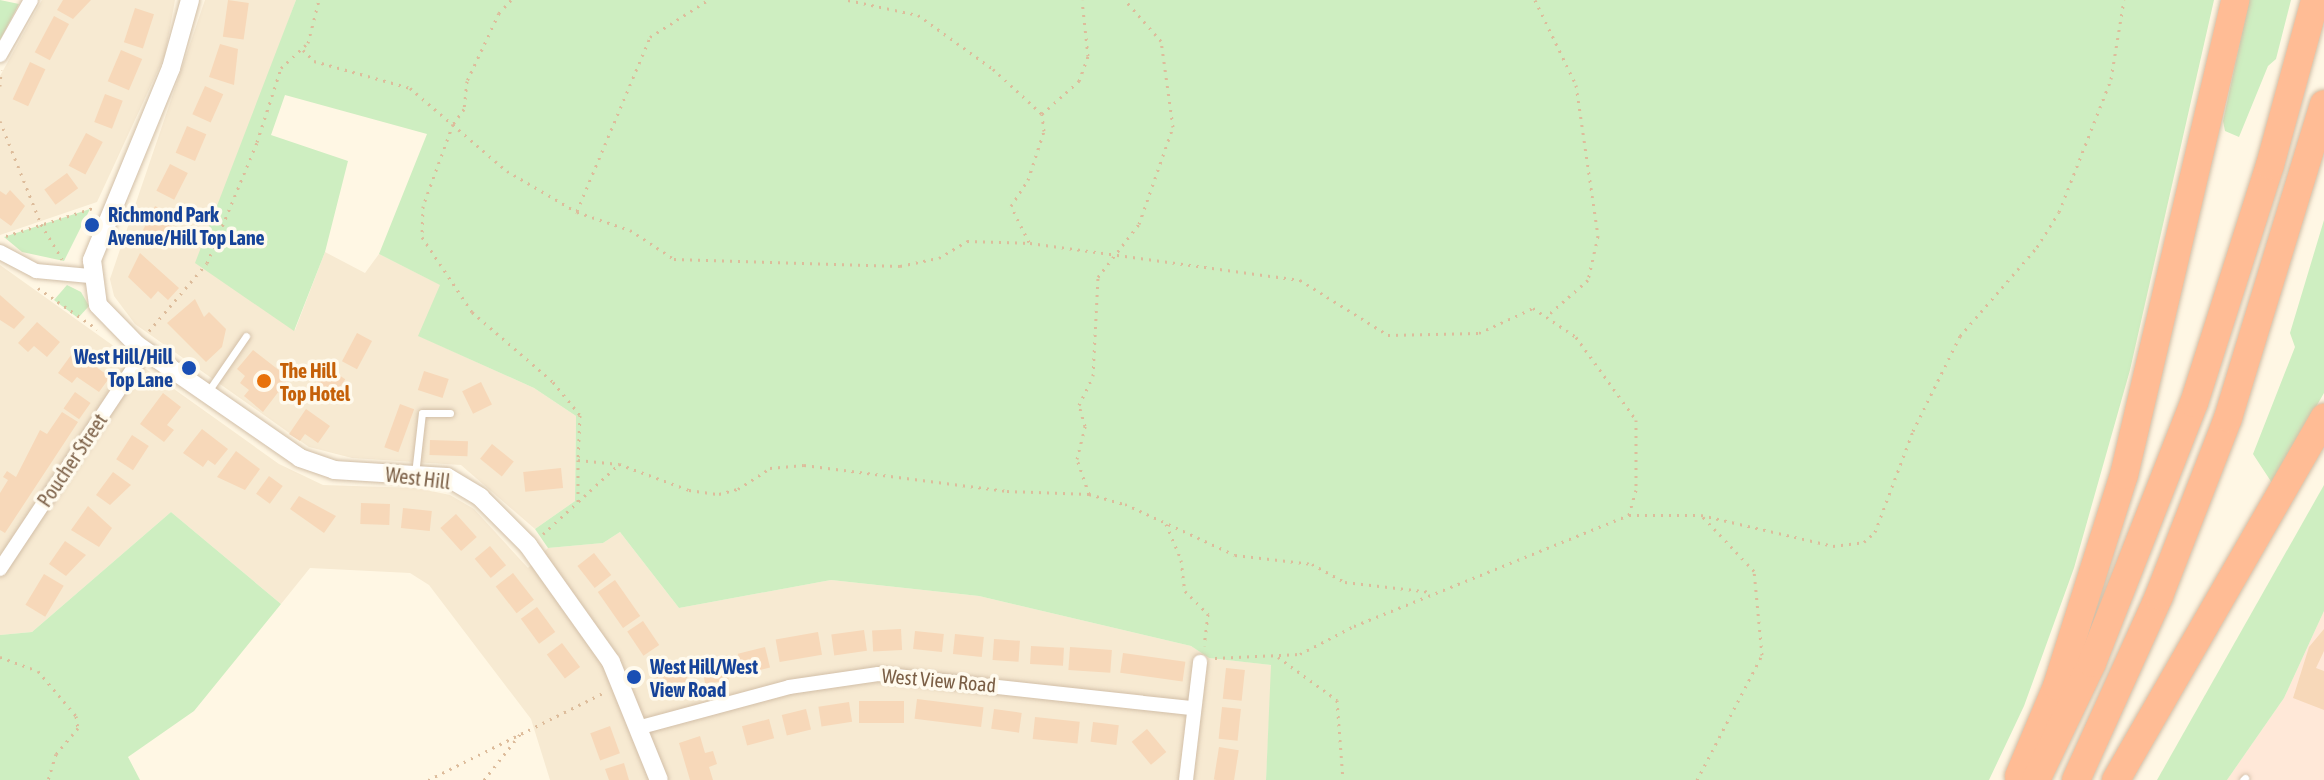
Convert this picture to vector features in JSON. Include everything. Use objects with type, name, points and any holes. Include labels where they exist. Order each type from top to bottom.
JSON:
[{"type":"highway","points":[[2017,780],[2057,686],[2124,475],[2235,0]]},
{"type":"highway","points":[[2036,780],[2092,663],[2188,418],[2261,195],[2315,0]]},
{"type":"highway","points":[[2076,780],[2159,596],[2228,418],[2324,104]]},
{"type":"highway","points":[[2116,780],[2324,418]]},
{"type":"street","points":[[0,57],[31,0]]},
{"type":"street","points":[[0,252],[36,271],[82,276],[171,68],[190,0]]},
{"type":"street","name":"West Hill","points":[[82,276],[116,330],[279,445],[321,467],[459,481],[528,545],[623,683],[659,780]]},
{"type":"street","name":"Poucher Street","points":[[0,569],[6,548],[141,348]]},
{"type":"street","points":[[1186,780],[1200,662]]},
{"type":"street","name":"West View Road","points":[[641,727],[789,687],[878,674],[1193,708]]},
{"type":"lane","points":[[206,394],[246,336]]},
{"type":"lane","points":[[415,475],[422,413],[450,413]]},
{"type":"path","points":[[141,348],[207,263],[257,142],[281,68],[303,50],[319,0]]},
{"type":"path","points":[[511,0],[473,67],[464,109],[453,124],[423,206],[422,237],[472,312],[553,382],[580,415],[578,503]]},
{"type":"path","points":[[577,212],[593,165],[614,134],[628,79],[650,37],[708,0]]},
{"type":"path","points":[[848,0],[918,15],[993,69],[1042,114]]},
{"type":"path","points":[[1030,243],[1011,206],[1028,180],[1040,144],[1042,114],[1079,81],[1088,56],[1082,0]]},
{"type":"path","points":[[1089,494],[1077,459],[1085,426],[1079,405],[1093,376],[1098,277],[1113,253],[1139,224],[1173,127],[1161,41],[1125,0]]},
{"type":"path","points":[[1535,0],[1576,85],[1598,236],[1588,280],[1548,315]]},
{"type":"path","points":[[1166,524],[1181,560],[1185,591],[1208,614],[1200,662],[1231,655],[1278,657],[1300,654],[1435,593],[1629,515],[1701,515],[1833,546],[1864,542],[1875,532],[1913,431],[1949,355],[2059,212],[2111,79],[2124,0]]},
{"type":"path","points":[[303,50],[314,61],[410,88],[507,171],[577,212],[630,230],[674,259],[900,266],[939,258],[967,241],[1030,243],[1300,280],[1388,335],[1479,333],[1533,308],[1548,315],[1576,337],[1636,420],[1636,490],[1629,515]]},
{"type":"path","points":[[0,57],[0,86]]},
{"type":"path","points":[[0,121],[41,224],[82,276]]},
{"type":"path","points":[[0,238],[116,200]]},
{"type":"path","points":[[36,271],[31,282],[93,329],[116,330]]},
{"type":"path","points":[[578,460],[619,464],[689,490],[719,494],[738,489],[770,468],[804,465],[1007,491],[1089,494],[1235,555],[1312,564],[1345,582],[1435,593]]},
{"type":"path","points":[[528,545],[619,464]]},
{"type":"path","points":[[1697,780],[1762,655],[1754,571],[1701,515]]},
{"type":"path","points":[[0,657],[38,671],[76,716],[78,728],[56,754],[48,780]]},
{"type":"path","points":[[1278,657],[1337,700],[1343,780]]},
{"type":"path","points":[[428,780],[623,683]]},
{"type":"path","points":[[484,780],[524,730]]},
{"type":"shaded area","points":[[42,0],[175,0],[165,55],[97,202],[0,235],[0,76]]},
{"type":"shaded area","points":[[205,0],[296,0],[228,187],[295,330],[325,252],[365,273],[379,254],[441,285],[419,336],[534,388],[576,416],[575,501],[535,529],[461,465],[352,458],[309,447],[135,324],[114,296],[110,279]]},
{"type":"shaded area","points":[[0,265],[279,464],[323,485],[416,488],[450,495],[474,509],[528,568],[548,548],[603,543],[620,532],[679,608],[831,580],[979,596],[1191,646],[1209,658],[1272,665],[1266,780],[550,780],[531,719],[429,585],[410,573],[310,568],[281,604],[171,512],[32,632],[0,635]]},
{"type":"shaded area","points":[[2324,611],[2324,780],[2227,780],[2284,698]]},
{"type":"green space","points":[[0,0],[19,4],[0,40]]},
{"type":"green space","points":[[296,0],[2214,0],[2130,370],[2074,568],[2024,706],[1989,780],[1266,780],[1271,665],[1209,658],[1191,646],[979,596],[831,580],[679,608],[620,532],[603,543],[548,548],[535,529],[575,501],[576,416],[534,388],[418,336],[440,285],[379,254],[427,134],[285,95],[271,135],[348,161],[325,252],[294,331],[195,263]]},
{"type":"green space","points":[[2249,0],[2291,0],[2276,59],[2268,66],[2239,137],[2225,131],[2223,121]]},
{"type":"green space","points":[[90,209],[64,261],[22,252],[4,237]]},
{"type":"green space","points":[[2324,220],[2324,393],[2272,483],[2253,454],[2295,347],[2290,333]]},
{"type":"green space","points":[[67,285],[81,292],[89,306],[78,318],[54,300]]},
{"type":"green space","points":[[2324,485],[2324,611],[2284,698],[2227,780],[2157,780]]},
{"type":"green space","points":[[171,512],[281,604],[194,711],[128,757],[140,780],[0,780],[0,635],[32,632]]},
{"type":"building","points":[[63,0],[91,0],[73,19],[57,10]]},
{"type":"building","points":[[228,0],[249,3],[244,40],[223,37]]},
{"type":"building","points":[[135,8],[154,14],[143,48],[124,42]]},
{"type":"building","points":[[54,16],[69,24],[50,60],[35,52]]},
{"type":"building","points":[[220,44],[238,49],[234,85],[209,77]]},
{"type":"building","points":[[121,50],[142,59],[129,90],[108,81]]},
{"type":"building","points":[[30,62],[45,69],[28,106],[13,99]]},
{"type":"building","points":[[205,86],[223,94],[211,122],[192,114]]},
{"type":"building","points":[[105,94],[123,101],[112,129],[94,122]]},
{"type":"building","points":[[187,126],[206,134],[195,161],[176,153]]},
{"type":"building","points":[[86,133],[103,142],[85,175],[69,166]]},
{"type":"building","points":[[170,164],[188,173],[174,200],[156,191]]},
{"type":"building","points":[[67,173],[78,188],[56,205],[44,189]]},
{"type":"building","points":[[10,190],[25,206],[11,226],[0,218],[0,191],[6,195]]},
{"type":"building","points":[[155,206],[171,214],[167,223],[172,226],[161,239],[143,230]]},
{"type":"building","points":[[140,253],[179,288],[168,300],[158,291],[151,299],[128,277]]},
{"type":"building","points":[[0,295],[25,317],[14,329],[0,320]]},
{"type":"building","points":[[195,299],[204,317],[209,312],[226,329],[222,347],[206,362],[167,323]]},
{"type":"building","points":[[37,322],[60,342],[47,357],[34,346],[28,352],[18,343]]},
{"type":"building","points":[[357,333],[372,341],[357,369],[342,361]]},
{"type":"building","name":"The Hill Top Hotel","points":[[253,350],[289,378],[263,412],[244,396],[249,390],[240,383],[245,376],[237,369]]},
{"type":"building","points":[[74,351],[110,377],[99,392],[77,377],[72,383],[58,373]]},
{"type":"building","points":[[327,367],[345,379],[335,394],[317,382]]},
{"type":"building","points":[[424,371],[449,379],[443,398],[418,390]]},
{"type":"building","points":[[481,382],[492,404],[473,414],[462,391]]},
{"type":"building","points":[[75,392],[91,403],[79,419],[64,408]]},
{"type":"building","points":[[163,393],[181,407],[167,425],[174,430],[164,442],[140,424]]},
{"type":"building","points":[[400,404],[414,409],[398,452],[384,447]]},
{"type":"building","points":[[306,409],[330,426],[318,443],[305,434],[300,441],[289,434]]},
{"type":"building","points":[[62,412],[78,422],[5,533],[0,530],[0,493],[8,480],[3,477],[7,471],[16,477],[40,430],[47,434]]},
{"type":"building","points":[[202,429],[228,449],[215,465],[208,460],[203,467],[183,453]]},
{"type":"building","points":[[132,435],[149,446],[133,470],[116,459]]},
{"type":"building","points":[[430,440],[468,441],[467,456],[429,455]]},
{"type":"building","points":[[492,444],[514,462],[502,476],[480,459]]},
{"type":"building","points":[[236,451],[260,469],[245,490],[217,477]]},
{"type":"building","points":[[561,468],[563,488],[525,492],[523,472]]},
{"type":"building","points":[[113,472],[131,485],[110,505],[96,495]]},
{"type":"building","points":[[269,476],[283,486],[270,504],[256,494]]},
{"type":"building","points":[[299,496],[336,516],[324,533],[290,509]]},
{"type":"building","points":[[361,503],[390,504],[389,525],[360,524]]},
{"type":"building","points":[[88,506],[112,528],[99,547],[71,530]]},
{"type":"building","points":[[403,508],[432,511],[430,531],[401,528]]},
{"type":"building","points":[[456,514],[477,537],[461,551],[440,528]]},
{"type":"building","points":[[65,541],[86,555],[66,576],[49,564]]},
{"type":"building","points":[[490,546],[506,565],[491,578],[475,559]]},
{"type":"building","points":[[594,553],[611,575],[595,588],[577,566]]},
{"type":"building","points":[[513,573],[534,600],[517,613],[496,587]]},
{"type":"building","points":[[44,574],[64,586],[45,617],[25,605]]},
{"type":"building","points":[[615,580],[640,616],[623,628],[598,592]]},
{"type":"building","points":[[537,607],[555,632],[539,644],[521,619]]},
{"type":"building","points":[[643,621],[659,645],[643,656],[627,632]]},
{"type":"building","points":[[901,629],[902,650],[873,651],[872,631]]},
{"type":"building","points":[[2324,629],[2324,651],[2316,668],[2324,671],[2324,710],[2293,698],[2309,647]]},
{"type":"building","points":[[864,630],[867,651],[834,655],[831,635]]},
{"type":"building","points":[[915,631],[944,634],[942,652],[913,649]]},
{"type":"building","points":[[818,632],[822,655],[780,662],[776,639]]},
{"type":"building","points":[[955,634],[984,637],[982,657],[953,654]]},
{"type":"building","points":[[994,639],[1020,641],[1018,662],[993,660]]},
{"type":"building","points":[[562,643],[580,667],[565,678],[547,654]]},
{"type":"building","points":[[1031,646],[1064,648],[1063,666],[1030,664]]},
{"type":"building","points":[[765,647],[770,667],[743,674],[738,654]]},
{"type":"building","points":[[1070,647],[1112,650],[1110,673],[1068,670]]},
{"type":"building","points":[[1123,653],[1185,662],[1183,682],[1120,673]]},
{"type":"building","points":[[725,660],[729,680],[705,684],[701,665]]},
{"type":"building","points":[[664,661],[689,674],[680,691],[655,678]]},
{"type":"building","points":[[1226,668],[1245,670],[1242,701],[1223,699]]},
{"type":"building","points":[[917,699],[984,707],[981,727],[915,719]]},
{"type":"building","points":[[859,701],[904,701],[904,723],[859,723]]},
{"type":"building","points":[[849,702],[852,722],[822,727],[818,707]]},
{"type":"building","points":[[1222,707],[1241,709],[1238,741],[1219,739]]},
{"type":"building","points":[[806,709],[811,729],[787,735],[782,715]]},
{"type":"building","points":[[994,709],[1022,713],[1019,733],[991,729]]},
{"type":"building","points":[[1035,717],[1080,722],[1077,744],[1033,739]]},
{"type":"building","points":[[769,719],[774,738],[747,746],[742,726]]},
{"type":"building","points":[[1093,722],[1119,725],[1116,745],[1091,742]]},
{"type":"building","points":[[610,726],[620,753],[600,760],[590,733]]},
{"type":"building","points":[[1147,729],[1166,752],[1151,765],[1132,742]]},
{"type":"building","points":[[700,736],[705,753],[713,751],[717,764],[709,767],[713,780],[690,780],[679,743]]},
{"type":"building","points":[[1219,747],[1239,750],[1234,780],[1214,780]]},
{"type":"building","points":[[624,763],[629,780],[609,780],[605,769]]},
{"type":"place","name":"Richmond Park Avenue/Hill Top Lane","points":[[92,225]]},
{"type":"place","name":"West Hill/Hill Top Lane","points":[[189,368]]},
{"type":"place","name":"The Hill Top Hotel","points":[[264,381]]},
{"type":"place","name":"West Hill/West View Road","points":[[634,677]]}]
